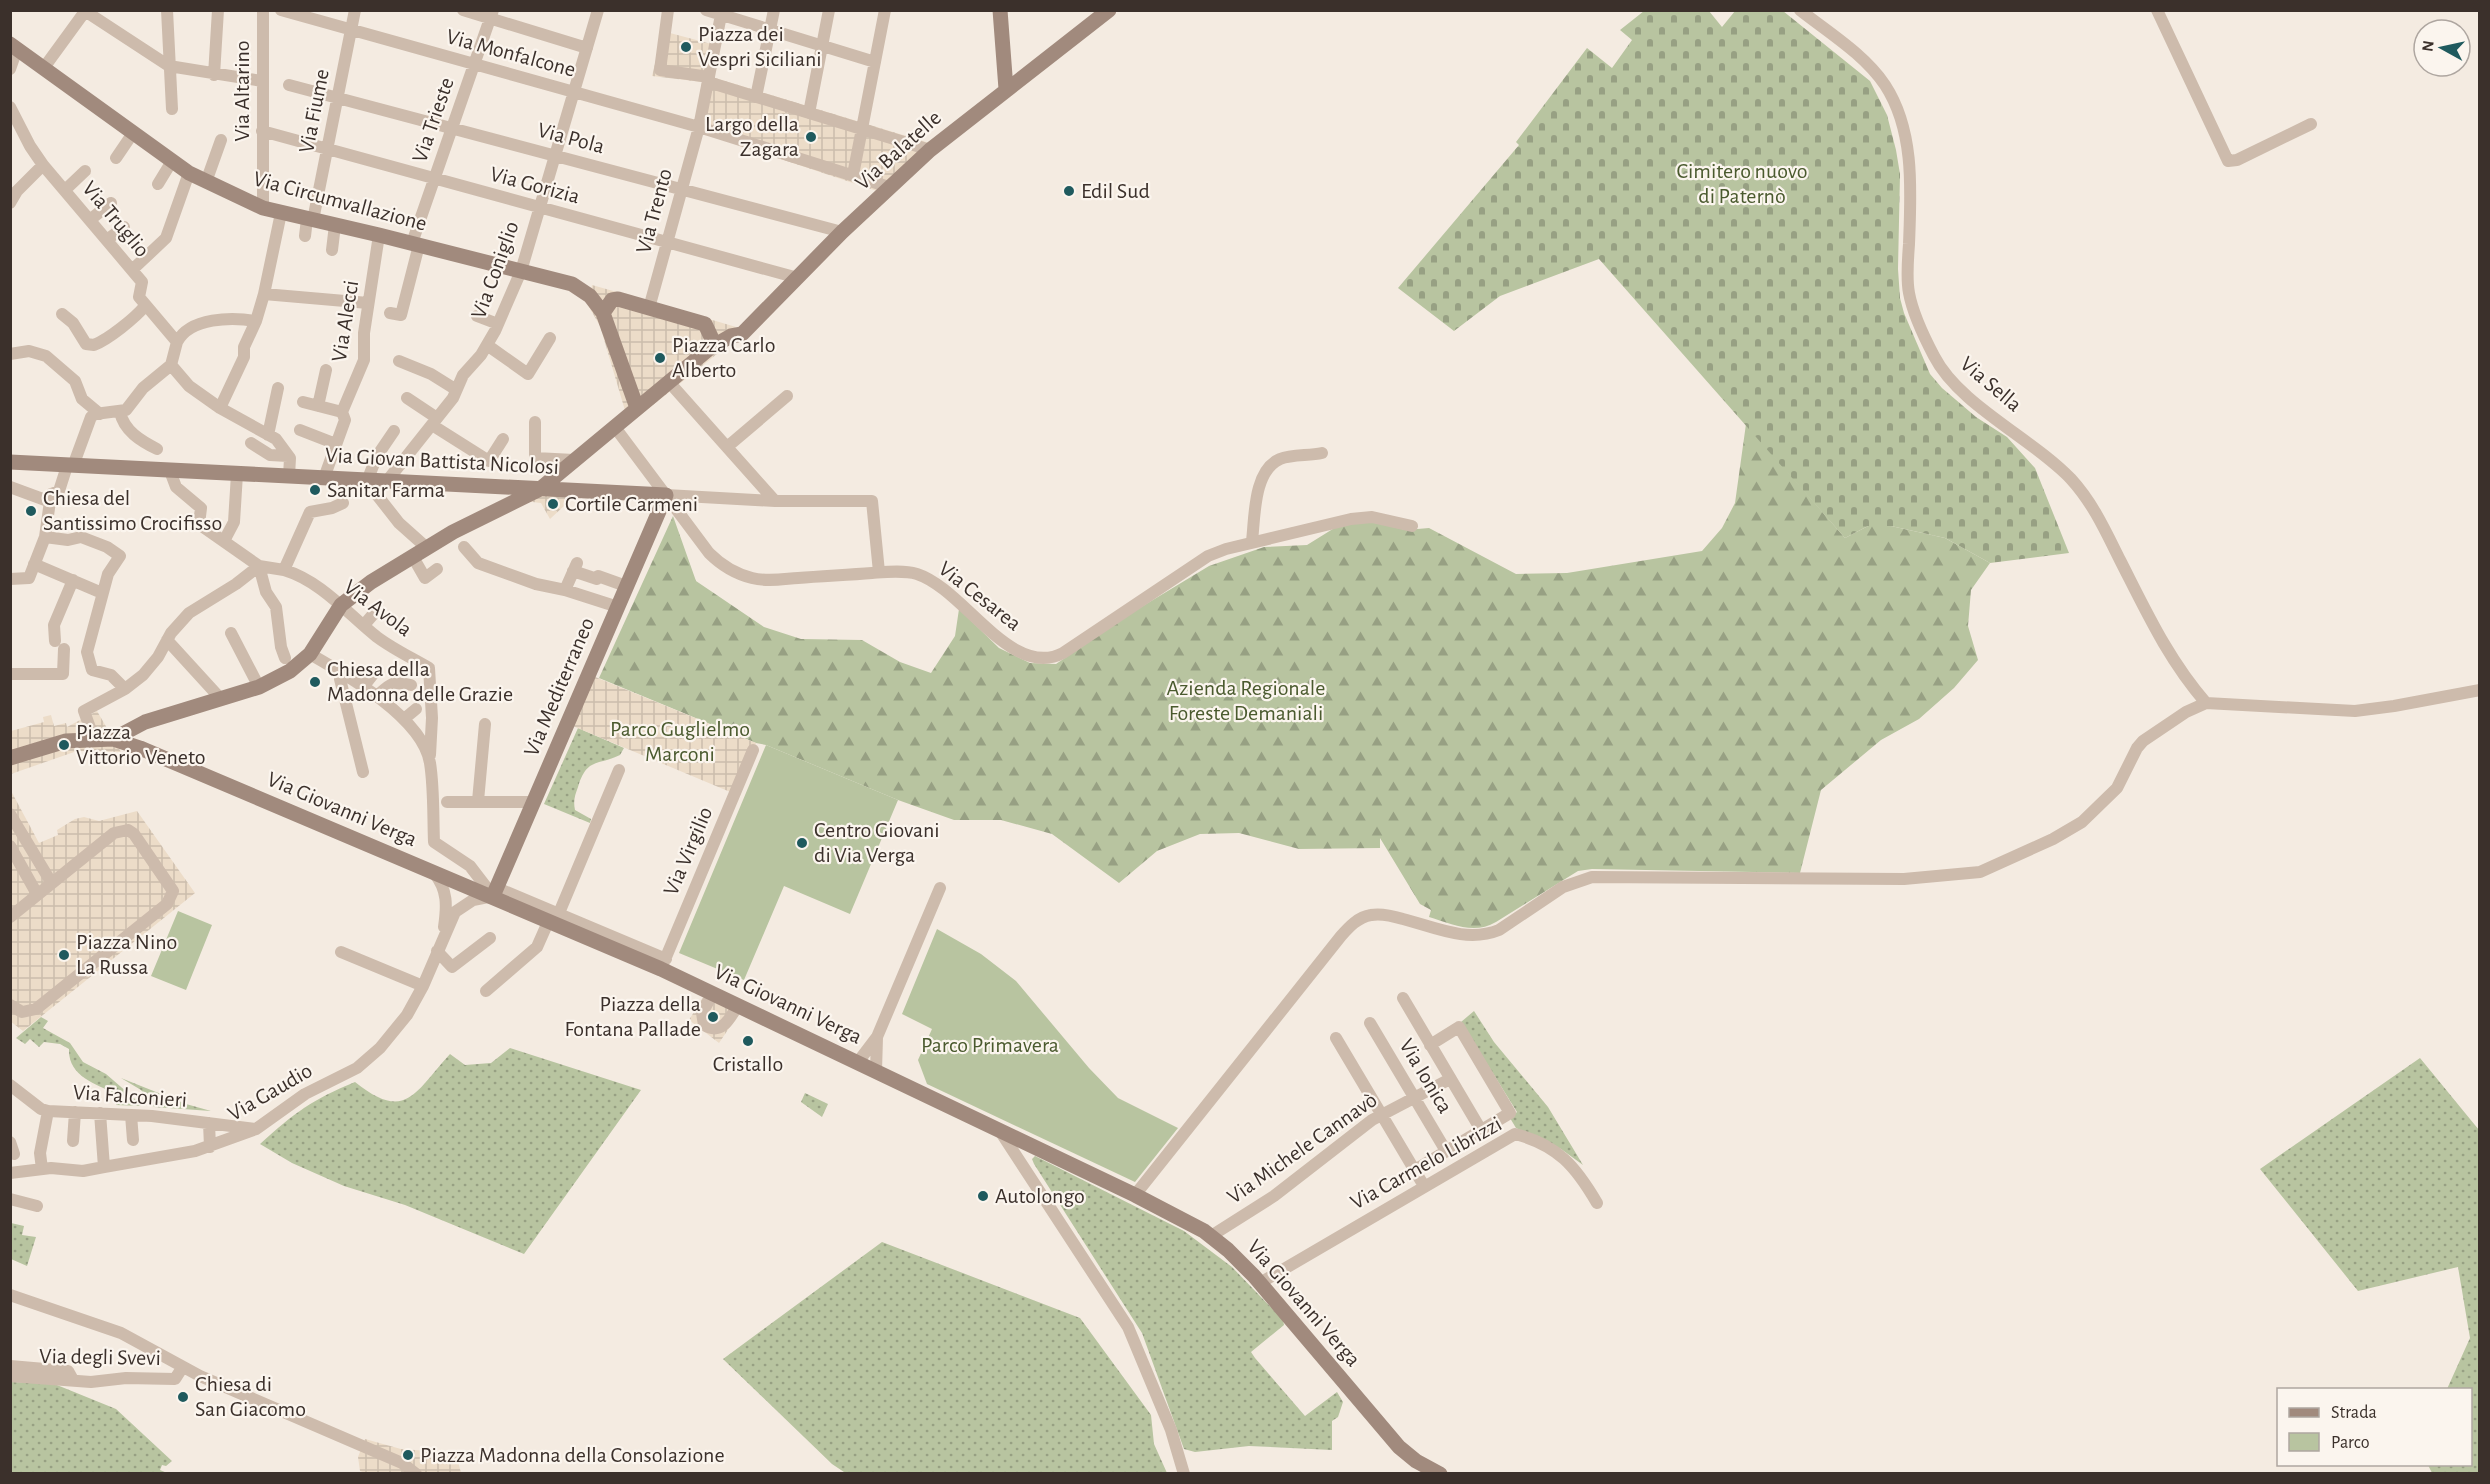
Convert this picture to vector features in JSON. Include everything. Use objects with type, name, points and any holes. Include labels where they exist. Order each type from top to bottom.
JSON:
[{"type":"street","points":[[167,10],[172,109]]},
{"type":"street","points":[[214,75],[218,10]]},
{"type":"street","name":"Via Altarino","points":[[263,10],[263,208]]},
{"type":"street","name":"Via Monfalcone","points":[[281,10],[573,91],[889,187]]},
{"type":"street","name":"Via Fiume","points":[[305,236],[328,149],[355,10]]},
{"type":"street","points":[[463,10],[492,15],[587,48]]},
{"type":"street","name":"Via Coniglio","points":[[387,481],[453,398],[463,375],[487,345],[498,324],[521,271],[598,10]]},
{"type":"street","points":[[668,10],[660,70],[708,80],[757,94],[863,126],[930,150]]},
{"type":"street","points":[[706,10],[875,62]]},
{"type":"street","points":[[757,94],[774,10]]},
{"type":"street","points":[[810,110],[829,10]]},
{"type":"street","points":[[853,175],[885,10]]},
{"type":"street","points":[[1000,10],[1006,89]]},
{"type":"street","name":"Via Balatelle","points":[[626,416],[672,385],[710,348],[731,336],[742,334],[842,232],[930,150],[1109,10]]},
{"type":"street","name":"Via Sella","points":[[1800,10],[1866,63],[1884,84],[1897,110],[1910,165],[1909,293],[1918,322],[1940,369],[1961,391],[2020,436],[2070,478],[2082,492],[2096,514],[2166,651],[2206,703]]},
{"type":"street","points":[[2157,10],[2228,161],[2237,160],[2311,124]]},
{"type":"street","points":[[43,69],[86,11],[170,66],[214,75],[262,81]]},
{"type":"street","name":"Via Trento","points":[[650,305],[682,190],[721,13]]},
{"type":"street","name":"Via Trieste","points":[[390,313],[401,315],[416,244],[434,179],[492,15]]},
{"type":"street","points":[[10,69],[14,46]]},
{"type":"street","name":"Via Circumvallazione","points":[[14,46],[172,161],[206,182],[263,208],[379,234],[572,284],[590,296],[603,313]]},
{"type":"street","name":"Via Pola","points":[[288,85],[842,232]]},
{"type":"street","name":"Via Truglio","points":[[10,107],[30,146],[43,165],[108,239],[142,282],[139,297],[145,306]]},
{"type":"street","name":"Via Gorizia","points":[[262,131],[798,278]]},
{"type":"street","points":[[116,158],[133,134]]},
{"type":"street","points":[[206,182],[221,140]]},
{"type":"street","points":[[158,184],[172,161]]},
{"type":"street","points":[[10,203],[17,191],[43,165]]},
{"type":"street","points":[[65,190],[85,171]]},
{"type":"street","points":[[132,270],[166,238],[189,172]]},
{"type":"street","points":[[91,219],[111,203]]},
{"type":"street","points":[[220,408],[244,357],[244,347],[256,321],[281,213]]},
{"type":"street","points":[[332,250],[335,225]]},
{"type":"street","points":[[108,239],[124,227]]},
{"type":"street","name":"Via Alecci","points":[[324,478],[345,420],[342,412],[364,360],[364,333],[379,234]]},
{"type":"street","points":[[264,294],[368,303]]},
{"type":"street","points":[[112,739],[138,726],[219,698],[259,687],[290,671],[310,654],[341,604],[371,582],[427,548],[517,498],[540,489],[626,416],[603,313],[607,305],[618,299],[650,305],[705,324],[731,336]]},
{"type":"street","points":[[62,314],[73,323],[86,344],[94,345],[130,323],[145,306],[177,342]]},
{"type":"street","points":[[477,316],[498,324]]},
{"type":"street","points":[[10,579],[29,578],[45,537],[48,501],[51,494],[59,491],[88,423],[95,414],[126,410],[143,388],[171,365],[177,342],[185,330],[210,321],[238,318],[256,321]]},
{"type":"street","points":[[705,324],[712,339],[710,348]]},
{"type":"street","points":[[487,345],[528,374],[550,338]]},
{"type":"street","points":[[10,354],[29,351],[46,356],[75,381],[82,399],[100,414]]},
{"type":"street","points":[[399,361],[431,374],[455,389]]},
{"type":"street","points":[[171,365],[189,386],[220,408],[276,439],[290,458],[289,476]]},
{"type":"street","points":[[318,406],[326,370]]},
{"type":"street","points":[[672,385],[775,501]]},
{"type":"street","points":[[268,435],[278,388]]},
{"type":"street","points":[[727,447],[787,396]]},
{"type":"street","points":[[407,398],[489,461],[503,439]]},
{"type":"street","points":[[303,402],[342,412]]},
{"type":"street","points":[[120,412],[137,438],[157,449]]},
{"type":"street","name":"Via Cesarea","points":[[626,416],[666,495],[716,560],[746,576],[764,580],[901,572],[924,576],[965,606],[1008,646],[1029,656],[1049,658],[1058,656],[1208,556],[1252,541],[1272,539],[1351,519],[1372,517],[1412,526]]},
{"type":"street","points":[[535,422],[535,458],[574,460]]},
{"type":"street","points":[[300,430],[336,444]]},
{"type":"street","points":[[367,481],[377,456],[393,431]]},
{"type":"street","points":[[251,443],[270,455],[288,456]]},
{"type":"street","points":[[1252,541],[1257,497],[1267,469],[1281,459],[1322,453]]},
{"type":"street","name":"Via Giovan Battista Nicolosi","points":[[10,462],[775,501],[872,501],[879,573]]},
{"type":"street","points":[[170,471],[176,487],[201,508],[199,524],[259,566],[267,592],[276,607],[281,647],[285,658]]},
{"type":"street","points":[[224,541],[234,522],[237,474]]},
{"type":"street","points":[[10,487],[48,501]]},
{"type":"street","points":[[377,495],[399,523],[427,548]]},
{"type":"street","name":"Via Mediterraneo","points":[[495,892],[666,495]]},
{"type":"street","points":[[284,570],[308,509],[332,508],[343,503]]},
{"type":"street","points":[[45,537],[68,540],[81,537],[107,547],[120,556],[108,574],[87,652],[92,670],[111,675],[125,689]]},
{"type":"street","points":[[464,547],[478,563],[536,584],[565,590],[618,607]]},
{"type":"street","points":[[413,557],[425,578],[437,569]]},
{"type":"street","points":[[34,564],[102,592]]},
{"type":"street","points":[[94,738],[84,711],[125,689],[143,675],[189,613],[236,584],[259,566]]},
{"type":"street","name":"Via Avola","points":[[259,566],[295,573],[341,604],[379,638],[429,668],[432,718],[430,762]]},
{"type":"street","points":[[565,590],[575,567],[597,579],[598,576],[626,586]]},
{"type":"street","points":[[10,674],[63,674],[54,625],[73,580]]},
{"type":"street","points":[[364,626],[376,611]]},
{"type":"street","points":[[231,633],[259,687]]},
{"type":"street","points":[[167,640],[219,698]]},
{"type":"street","points":[[310,654],[341,671],[377,696],[404,719],[423,744],[430,762],[435,842],[471,866],[495,892],[472,900],[455,912],[443,937]]},
{"type":"street","points":[[341,671],[340,679],[363,772]]},
{"type":"street","points":[[363,687],[374,672]]},
{"type":"street","points":[[377,696],[390,684],[396,682],[411,685]]},
{"type":"street","points":[[1135,1195],[1341,936],[1360,919],[1371,915],[1394,916],[1460,935],[1475,936],[1487,935],[1499,930],[1563,887],[1592,877],[1904,879],[1980,872],[2053,839],[2082,822],[2117,788],[2137,748],[2143,741],[2186,712],[2206,703],[2355,711],[2480,690]]},
{"type":"street","points":[[404,719],[416,710]]},
{"type":"street","points":[[478,801],[485,724]]},
{"type":"street","points":[[138,726],[140,748]]},
{"type":"street","name":"Via Giovanni Verga","points":[[10,758],[66,741],[94,738],[112,739],[140,748],[432,871],[495,892],[664,964],[713,993],[1135,1195],[1211,1236],[1228,1250],[1260,1282],[1399,1447],[1416,1461],[1440,1473]]},
{"type":"street","name":"Via Virgilio","points":[[664,964],[753,750]]},
{"type":"street","points":[[486,991],[537,947],[554,917],[619,770]]},
{"type":"street","points":[[447,802],[534,802]]},
{"type":"street","points":[[11,818],[51,882]]},
{"type":"street","points":[[10,917],[114,833],[128,831],[134,834],[172,891],[167,904],[36,1009],[22,1012],[10,1005]]},
{"type":"street","points":[[10,846],[37,894]]},
{"type":"street","points":[[432,871],[442,884],[446,896],[443,937]]},
{"type":"street","points":[[858,1062],[877,1037],[940,888]]},
{"type":"street","name":"Via Gaudio","points":[[10,1173],[42,1169],[83,1171],[210,1147],[256,1129],[305,1094],[357,1068],[380,1048],[407,1015],[423,986],[443,937]]},
{"type":"street","points":[[437,951],[452,967],[489,938]]},
{"type":"street","points":[[341,952],[423,986]]},
{"type":"street","points":[[713,993],[702,1013],[704,1025],[709,1028],[724,1026],[738,1005]]},
{"type":"street","points":[[1403,999],[1481,1130]]},
{"type":"street","name":"Via Ionica","points":[[1370,1023],[1446,1151]]},
{"type":"street","points":[[1415,1170],[1510,1113],[1460,1027],[1430,1045]]},
{"type":"street","points":[[876,1071],[877,1037]]},
{"type":"street","points":[[1336,1038],[1424,1186]]},
{"type":"street","name":"Via Michele Cannavò","points":[[1211,1236],[1274,1196],[1372,1120],[1450,1079]]},
{"type":"street","points":[[10,1104],[13,1088]]},
{"type":"street","name":"Via Falconieri","points":[[13,1088],[41,1109],[48,1111],[131,1115],[256,1129]]},
{"type":"street","points":[[42,1169],[40,1152],[48,1111]]},
{"type":"street","points":[[73,1141],[75,1113]]},
{"type":"street","points":[[100,1113],[104,1167]]},
{"type":"street","points":[[131,1115],[133,1140]]},
{"type":"street","points":[[209,1123],[210,1147]]},
{"type":"street","points":[[999,1130],[1128,1327],[1171,1430],[1184,1473]]},
{"type":"street","name":"Via Carmelo Librizzi","points":[[1260,1282],[1515,1134],[1549,1148],[1565,1160],[1579,1173],[1597,1203]]},
{"type":"street","points":[[10,1199],[37,1206]]},
{"type":"street","points":[[10,1295],[121,1333],[182,1368],[402,1463],[416,1473]]},
{"type":"street","points":[[10,1366],[68,1371],[73,1380]]},
{"type":"street","name":"Via degli Svevi","points":[[10,1376],[92,1382],[126,1378],[175,1379],[182,1368]]},
{"type":"green space","name":"Cimitero nuovo di Paternò","points":[[1644,11],[1709,11],[1722,27],[1735,11],[1783,11],[1870,81],[1887,115],[1900,174],[1898,269],[1900,298],[1904,313],[1930,374],[1942,388],[1976,417],[2007,437],[2035,468],[2069,553],[1990,563],[1945,538],[1891,526],[1868,526],[1845,538],[1599,259],[1500,296],[1454,331],[1398,288],[1519,145],[1516,142],[1587,48],[1612,68],[1632,40],[1620,30]]},
{"type":"green space","name":"Azienda Regionale Foreste Demaniali","points":[[1746,424],[1845,538],[1868,526],[1891,526],[1945,538],[1990,563],[1971,590],[1968,626],[1978,660],[1954,688],[1919,719],[1881,740],[1821,790],[1800,873],[1592,869],[1578,871],[1496,922],[1479,928],[1463,927],[1429,917],[1431,910],[1420,904],[1380,838],[1380,848],[1299,849],[1239,833],[1200,834],[1157,851],[1119,883],[1052,834],[1001,820],[954,820],[898,800],[599,678],[673,516],[696,581],[764,627],[801,639],[862,640],[900,662],[931,673],[955,636],[959,609],[999,648],[1030,663],[1056,664],[1133,612],[1209,566],[1264,547],[1307,545],[1336,527],[1367,521],[1406,530],[1429,528],[1516,574],[1567,573],[1702,551],[1722,528],[1735,503]]},
{"type":"green space","points":[[578,728],[624,748],[620,755],[589,767],[581,777],[575,798],[575,810],[591,819],[590,823],[544,804]]},
{"type":"green space","name":"Centro Giovani di Via Verga","points":[[766,745],[898,800],[850,914],[784,886],[744,980],[679,953]]},
{"type":"green space","points":[[178,911],[212,925],[186,990],[151,976]]},
{"type":"green space","name":"Parco Primavera","points":[[937,929],[981,954],[1016,981],[1089,1068],[1118,1098],[1178,1128],[1135,1182],[927,1084],[918,1060],[932,1029],[902,1014]]},
{"type":"green space","points":[[1474,1011],[1494,1042],[1548,1107],[1583,1165],[1561,1149],[1516,1128],[1510,1118],[1517,1112],[1461,1022]]},
{"type":"green space","points":[[41,1017],[48,1021],[43,1028],[70,1043],[83,1062],[106,1074],[143,1106],[116,1105],[117,1094],[84,1078],[73,1066],[69,1049],[60,1044],[44,1042],[39,1047],[30,1039],[25,1044],[16,1038]]},
{"type":"green space","points":[[510,1048],[641,1090],[524,1254],[405,1205],[344,1186],[292,1163],[260,1144],[305,1108],[327,1094],[355,1082],[372,1094],[386,1100],[398,1101],[409,1098],[418,1090],[450,1054],[465,1065],[491,1063]]},
{"type":"green space","points":[[2420,1058],[2479,1130],[2479,1473],[2432,1473],[2428,1466],[2472,1466],[2472,1388],[2447,1388],[2470,1338],[2458,1267],[2358,1291],[2260,1169]]},
{"type":"green space","points":[[121,1078],[186,1104],[211,1111],[154,1107],[141,1090]]},
{"type":"green space","points":[[805,1093],[828,1104],[822,1117],[801,1102]]},
{"type":"green space","points":[[1035,1156],[1184,1231],[1232,1267],[1283,1320],[1284,1325],[1251,1352],[1255,1358],[1305,1416],[1337,1392],[1343,1402],[1338,1417],[1332,1421],[1332,1450],[1249,1446],[1195,1452],[1184,1449],[1142,1333],[1034,1164],[1032,1159]]},
{"type":"green space","points":[[11,1223],[24,1226],[22,1235],[36,1237],[27,1266],[11,1259]]},
{"type":"green space","points":[[882,1242],[1080,1318],[1151,1415],[1154,1444],[1167,1473],[847,1474],[832,1464],[723,1359]]},
{"type":"green space","points":[[10,1382],[52,1383],[116,1409],[172,1461],[166,1466],[162,1465],[160,1470],[167,1473],[11,1473]]},
{"type":"shaded area","name":"Largo della Zagara","points":[[670,33],[715,45],[715,78],[936,145],[883,193],[694,130],[702,82],[652,76],[656,60]]},
{"type":"shaded area","name":"Piazza Carlo Alberto","points":[[592,285],[736,327],[717,354],[629,424],[600,326],[589,307]]},
{"type":"shaded area","name":"Cortile Carmeni","points":[[540,489],[566,490],[565,505],[550,519],[541,503],[524,501]]},
{"type":"shaded area","name":"Parco Guglielmo Marconi","points":[[588,674],[756,743],[735,794],[568,724]]},
{"type":"shaded area","name":"Piazza Vittorio Veneto","points":[[97,711],[121,752],[77,751],[11,774],[11,731],[44,722],[43,717],[51,715],[54,726],[66,723],[67,727]]},
{"type":"shaded area","name":"Piazza Nino La Russa","points":[[10,789],[39,843],[58,835],[57,830],[75,819],[84,817],[99,821],[137,811],[195,893],[23,1031],[10,1021]]},
{"type":"shaded area","name":"Piazza della Fontana Pallade","points":[[707,991],[738,1015],[719,1043],[689,1020]]},
{"type":"shaded area","name":"Piazza Madonna della Consolazione","points":[[365,1439],[401,1449],[456,1453],[461,1473],[365,1473],[360,1471],[358,1457]]},
{"type":"place","name":"Piazza dei Vespri Siciliani","points":[[686,47]]},
{"type":"place","name":"Largo della Zagara","points":[[811,137]]},
{"type":"place","name":"Edil Sud","points":[[1069,191]]},
{"type":"place","name":"Piazza Carlo Alberto","points":[[660,358]]},
{"type":"place","name":"Sanitar Farma","points":[[315,490]]},
{"type":"place","name":"Cortile Carmeni","points":[[553,504]]},
{"type":"place","name":"Chiesa del Santissimo Crocifisso","points":[[31,511]]},
{"type":"place","name":"Chiesa della Madonna delle Grazie","points":[[315,682]]},
{"type":"place","name":"Piazza Vittorio Veneto","points":[[64,745]]},
{"type":"place","name":"Centro Giovani di Via Verga","points":[[802,843]]},
{"type":"place","name":"Piazza Nino La Russa","points":[[64,955]]},
{"type":"place","name":"Piazza della Fontana Pallade","points":[[713,1017]]},
{"type":"place","name":"Cristallo","points":[[748,1041]]},
{"type":"place","name":"Autolongo","points":[[983,1196]]},
{"type":"place","name":"Chiesa di San Giacomo","points":[[183,1397]]},
{"type":"place","name":"Piazza Madonna della Consolazione","points":[[408,1455]]}]
